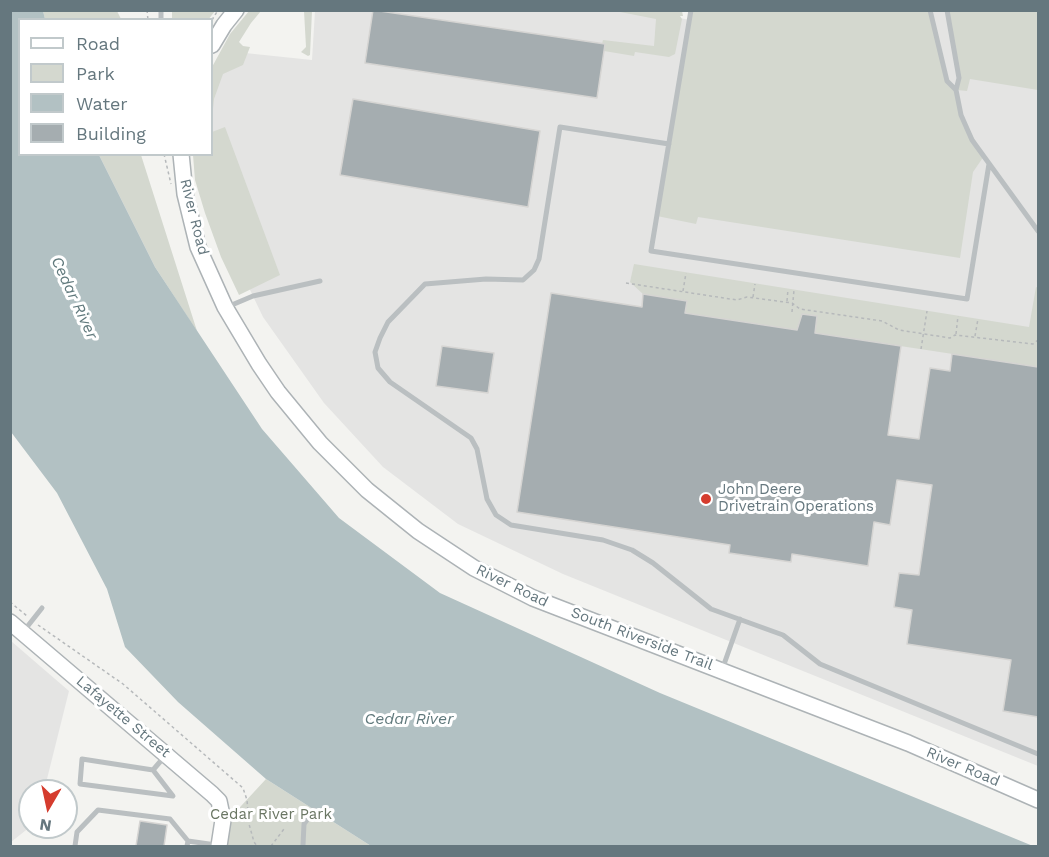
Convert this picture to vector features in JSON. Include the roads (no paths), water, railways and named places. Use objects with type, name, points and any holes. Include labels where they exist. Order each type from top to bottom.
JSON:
[{"type":"main road","points":[[213,43],[236,10]]},
{"type":"main road","name":"River Road","points":[[181,156],[185,194],[198,247],[225,307],[259,364],[305,426],[358,482],[418,531],[474,568],[533,598],[908,743],[1038,800]]},
{"type":"main road","name":"Lafayette Street","points":[[10,622],[28,626],[219,801],[223,820],[219,846]]},
{"type":"lane","points":[[691,10],[651,251],[967,299],[989,164]]},
{"type":"lane","points":[[930,10],[947,81],[956,90]]},
{"type":"lane","points":[[947,10],[959,78],[956,90],[961,115],[972,140],[1038,231]]},
{"type":"lane","points":[[669,144],[560,127],[539,259],[534,270],[523,280],[475,280],[425,284],[388,322],[375,352],[378,368],[390,382],[471,438],[477,449],[487,499],[496,515],[511,525],[603,540],[632,550],[654,563],[711,609],[783,635],[820,663],[1038,754]]},
{"type":"lane","points":[[225,307],[253,296],[320,281]]},
{"type":"lane","points":[[28,626],[42,608]]},
{"type":"lane","points":[[722,671],[740,619]]},
{"type":"lane","points":[[153,770],[166,754]]},
{"type":"lane","points":[[82,759],[153,770],[173,796],[80,784],[82,759]]},
{"type":"lane","points":[[75,846],[77,832],[98,810],[170,819],[188,844],[219,846]]},
{"type":"lane","points":[[303,845],[304,824],[314,810]]},
{"type":"water","name":"Cedar River","points":[[11,11],[43,11],[45,18],[18,18],[18,156],[100,156],[155,267],[262,429],[339,518],[440,593],[660,693],[1033,846],[371,846],[266,779],[178,702],[125,647],[107,589],[57,493],[11,432]]},
{"type":"place","name":"John Deere Drivetrain Operations","points":[[706,499]]},
{"type":"park label","name":"Cedar River Park","points":[[271,815]]}]
